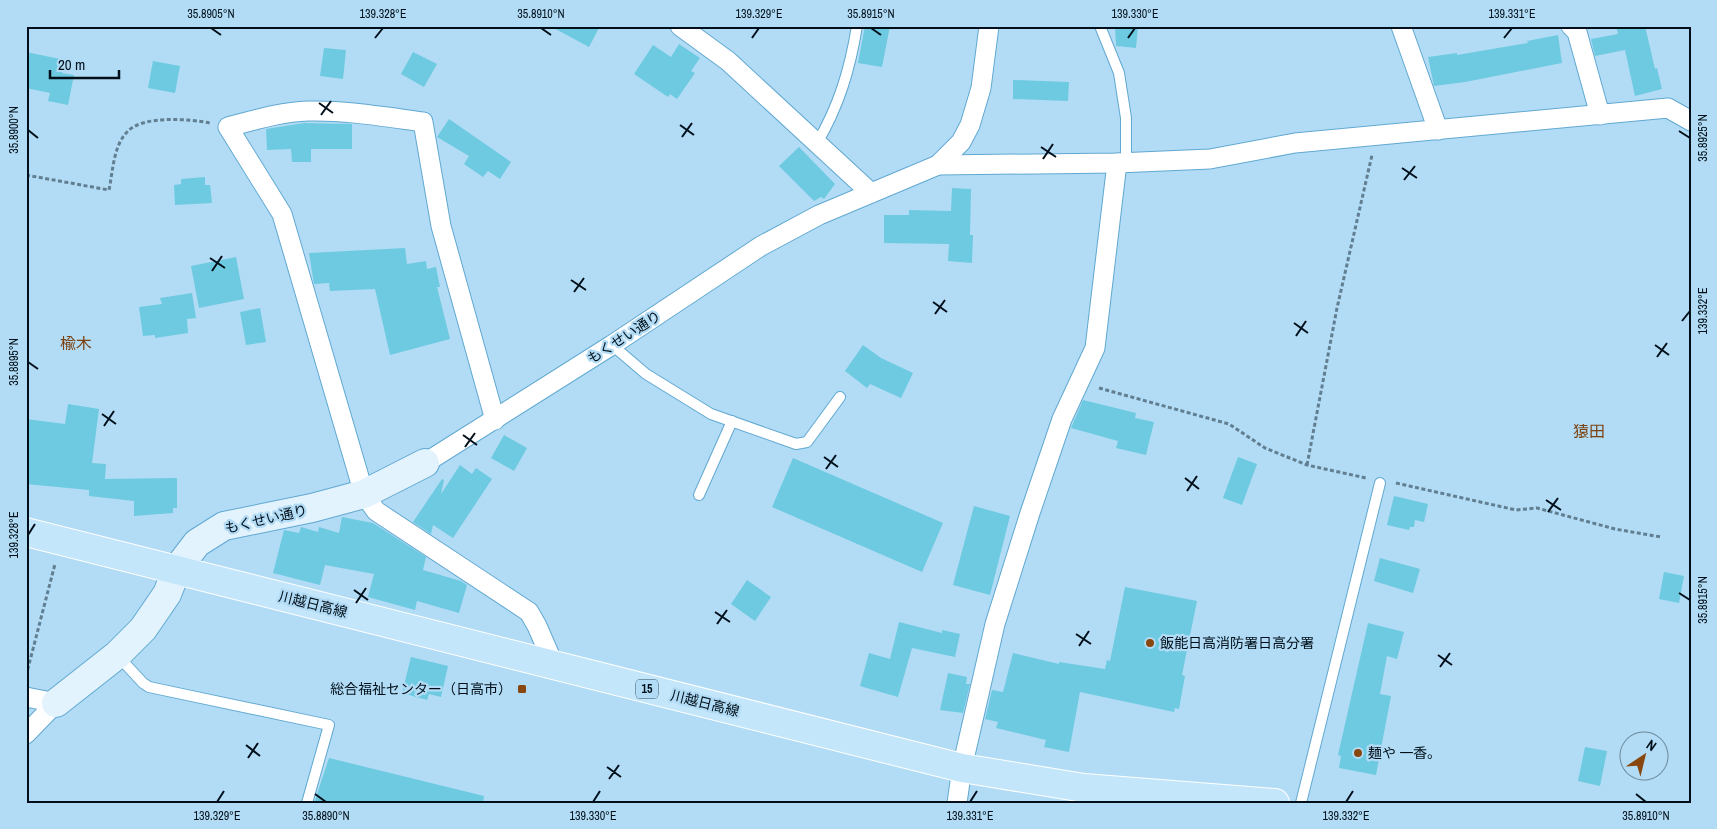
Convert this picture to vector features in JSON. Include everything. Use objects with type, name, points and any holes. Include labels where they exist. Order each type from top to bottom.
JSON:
[{"type":"main road","name":"川越日高線","points":[[26,532],[962,768],[1084,788],[1184,800],[1275,803]]},
{"type":"street","points":[[680,26],[728,61],[871,193]]},
{"type":"street","name":"もくせい通り","points":[[56,703],[117,655],[157,612],[177,569],[197,543],[224,526],[312,508],[364,494],[425,463],[495,420],[761,246],[818,215],[912,178],[938,165],[961,142],[970,125],[981,88],[989,26]]},
{"type":"street","points":[[1401,26],[1438,130]]},
{"type":"street","points":[[1571,26],[1577,32],[1600,115]]},
{"type":"street","points":[[938,165],[1210,159],[1295,143],[1668,108],[1691,121]]},
{"type":"street","points":[[495,420],[441,226],[424,122],[358,114],[308,111],[270,115],[228,127],[282,214],[364,494],[376,511],[529,612],[554,665]]},
{"type":"street","points":[[957,803],[962,768],[995,624],[1056,438],[1095,348],[1121,162]]},
{"type":"street","points":[[26,697],[56,703]]},
{"type":"street","points":[[26,734],[56,703]]},
{"type":"lane","points":[[817,143],[842,91],[851,66],[857,26]]},
{"type":"lane","points":[[1100,26],[1119,73],[1126,118],[1121,162]]},
{"type":"lane","points":[[612,345],[646,374],[711,414],[796,444],[807,442],[840,397]]},
{"type":"lane","points":[[698,495],[732,421]]},
{"type":"lane","points":[[1301,803],[1380,483]]},
{"type":"lane","points":[[117,655],[149,687],[329,725],[307,803]]},
{"type":"path","points":[[26,175],[109,190],[116,151],[128,131],[148,121],[193,120],[228,127]]},
{"type":"path","points":[[1307,465],[1337,308],[1373,153],[1373,136]]},
{"type":"path","points":[[1080,382],[1229,424],[1265,448],[1307,465],[1361,476],[1380,483],[1394,482],[1516,510],[1537,508],[1614,528],[1661,537]]},
{"type":"path","points":[[26,677],[61,540]]},
{"type":"building","points":[[550,26],[600,26],[589,47]]},
{"type":"building","points":[[865,26],[890,26],[882,67],[858,63]]},
{"type":"building","points":[[1115,26],[1138,26],[1136,48],[1116,46]]},
{"type":"building","points":[[1616,26],[1645,26],[1655,69],[1657,68],[1662,89],[1635,96],[1625,50],[1595,56],[1591,39],[1618,34]]},
{"type":"building","points":[[1558,35],[1562,63],[1465,82],[1434,86],[1428,57],[1457,53],[1457,55],[1528,43],[1527,41]]},
{"type":"building","points":[[679,44],[700,58],[691,71],[695,73],[677,99],[670,94],[668,97],[634,74],[653,45],[671,57]]},
{"type":"building","points":[[324,48],[346,50],[343,79],[320,76]]},
{"type":"building","points":[[26,52],[65,60],[62,73],[74,75],[68,105],[48,101],[50,93],[26,88]]},
{"type":"building","points":[[413,52],[437,64],[424,87],[401,74]]},
{"type":"building","points":[[153,61],[180,66],[175,93],[148,88]]},
{"type":"building","points":[[1013,80],[1069,82],[1068,101],[1013,99]]},
{"type":"building","points":[[449,119],[511,162],[500,179],[488,171],[483,177],[464,164],[469,156],[437,137]]},
{"type":"building","points":[[304,123],[352,124],[352,149],[311,149],[311,162],[292,162],[291,149],[267,150],[266,129]]},
{"type":"building","points":[[799,147],[835,184],[824,199],[821,197],[814,201],[779,166]]},
{"type":"building","points":[[205,177],[205,185],[210,185],[212,203],[175,205],[174,185],[181,184],[181,179]]},
{"type":"building","points":[[952,188],[971,189],[970,235],[973,235],[972,263],[948,261],[949,244],[884,243],[884,215],[909,215],[909,210],[951,211]]},
{"type":"building","points":[[405,248],[407,264],[426,261],[427,269],[436,267],[440,287],[437,287],[450,339],[390,355],[375,289],[330,291],[329,283],[314,284],[309,253]]},
{"type":"building","points":[[236,257],[244,299],[199,308],[191,266]]},
{"type":"building","points":[[192,293],[196,318],[187,319],[188,333],[155,338],[155,335],[143,336],[139,307],[162,304],[160,298]]},
{"type":"building","points":[[260,308],[266,342],[246,345],[240,312]]},
{"type":"building","points":[[863,345],[881,358],[913,373],[901,398],[870,384],[867,388],[845,371]]},
{"type":"building","points":[[1083,400],[1136,413],[1135,418],[1154,422],[1146,455],[1116,448],[1118,441],[1071,428]]},
{"type":"building","points":[[68,404],[99,409],[92,463],[106,464],[105,479],[177,478],[177,508],[173,508],[173,513],[134,516],[134,501],[89,496],[89,490],[26,484],[26,419],[65,424]]},
{"type":"building","points":[[504,435],[527,448],[514,471],[491,458]]},
{"type":"building","points":[[1238,457],[1257,464],[1242,505],[1223,498]]},
{"type":"building","points":[[793,458],[943,523],[922,572],[772,507]]},
{"type":"building","points":[[460,465],[472,474],[476,468],[492,479],[453,538],[433,525],[431,534],[413,522],[442,479],[444,480],[441,494]]},
{"type":"building","points":[[1394,496],[1428,504],[1424,522],[1415,520],[1414,527],[1410,527],[1409,530],[1387,525]]},
{"type":"building","points":[[974,506],[1010,516],[990,595],[953,585]]},
{"type":"building","points":[[342,517],[373,523],[426,557],[423,570],[461,581],[467,585],[459,613],[417,601],[415,610],[368,597],[374,574],[325,565],[320,585],[273,573],[284,530],[299,533],[301,527],[318,532],[319,527],[339,533]]},
{"type":"building","points":[[1380,558],[1420,569],[1413,593],[1374,581]]},
{"type":"building","points":[[1664,572],[1684,576],[1679,603],[1659,599]]},
{"type":"building","points":[[747,580],[771,597],[755,621],[731,604]]},
{"type":"building","points":[[1125,587],[1197,601],[1182,675],[1185,676],[1179,709],[1175,708],[1174,712],[1080,692],[1069,752],[1044,747],[1046,740],[996,728],[998,722],[985,719],[992,690],[1003,692],[1013,653],[1059,664],[1059,662],[1105,669],[1107,660],[1110,661]]},
{"type":"building","points":[[899,622],[942,633],[942,630],[960,634],[955,657],[912,648],[898,697],[860,686],[869,653],[890,659]]},
{"type":"building","points":[[1368,623],[1404,632],[1397,659],[1387,656],[1380,694],[1391,696],[1376,775],[1339,768],[1341,756],[1338,755]]},
{"type":"building","points":[[411,657],[448,666],[441,697],[429,694],[427,700],[402,693]]},
{"type":"building","points":[[948,673],[967,677],[966,684],[970,684],[963,713],[940,710]]},
{"type":"building","points":[[1585,747],[1607,751],[1600,786],[1578,781]]},
{"type":"building","points":[[329,758],[484,796],[483,803],[314,803]]},
{"type":"place","name":"飯能日高消防署日高分署","points":[[1150,643]]},
{"type":"place","name":"総合福祉センター（日高市）","points":[[522,689]]},
{"type":"place","name":"麺や 一香。","points":[[1358,753]]},
{"type":"district","name":"楡木","points":[[76,343]]},
{"type":"district","name":"猿田","points":[[1589,431]]}]
